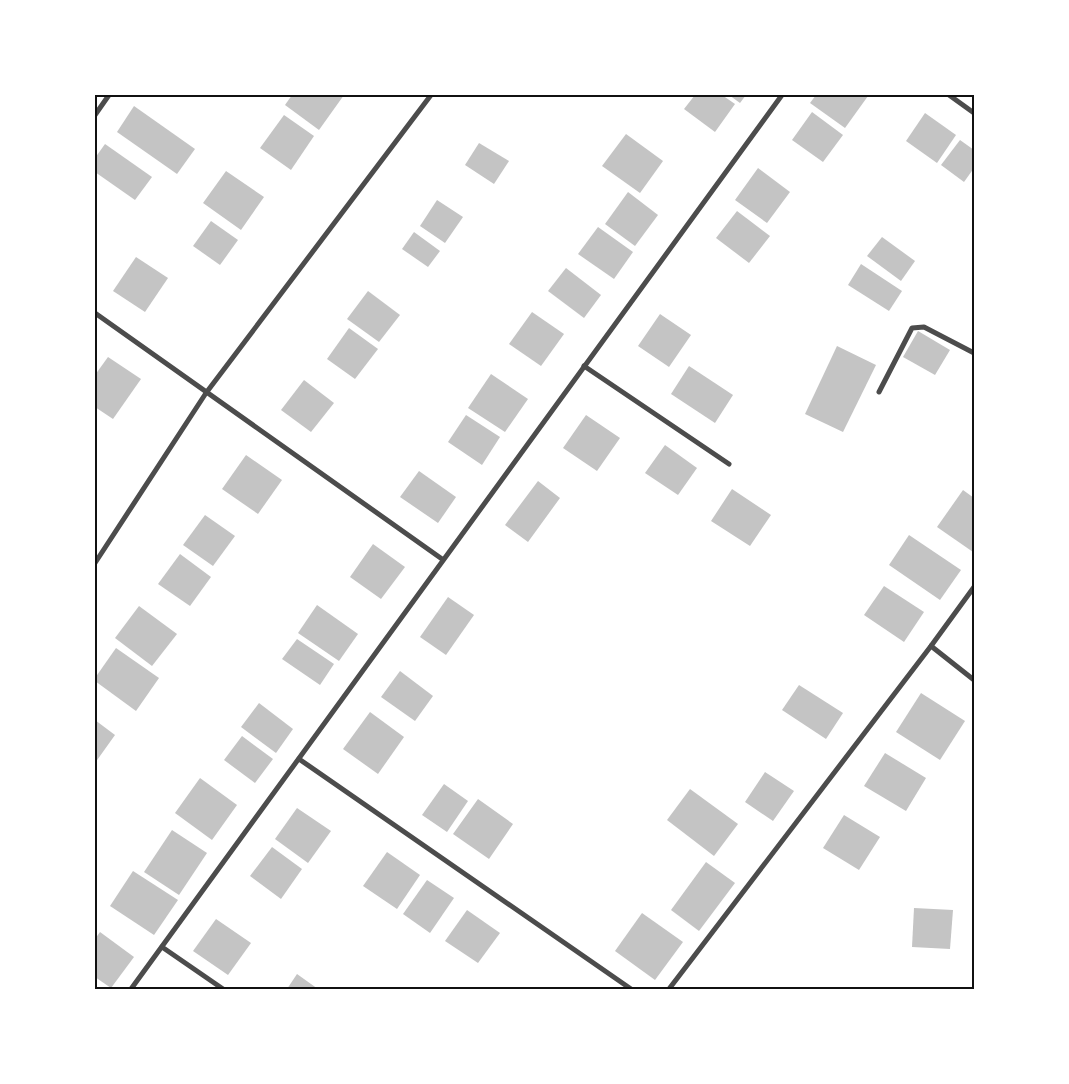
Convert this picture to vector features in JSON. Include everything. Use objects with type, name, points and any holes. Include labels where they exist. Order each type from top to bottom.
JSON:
[{"type":"street","points":[[95,115],[109,95]]},
{"type":"street","points":[[95,563],[206,393],[431,95]]},
{"type":"street","points":[[131,989],[442,559],[782,95]]},
{"type":"street","points":[[948,95],[974,112]]},
{"type":"street","points":[[95,313],[442,559]]},
{"type":"street","points":[[879,392],[912,328],[924,327],[974,353]]},
{"type":"street","points":[[584,366],[729,464]]},
{"type":"street","points":[[669,989],[974,587]]},
{"type":"street","points":[[931,646],[974,680]]},
{"type":"street","points":[[299,759],[631,989]]},
{"type":"street","points":[[162,947],[223,989]]},
{"type":"building","points":[[292,95],[344,95],[319,130],[285,105]]},
{"type":"building","points":[[695,95],[722,95],[735,104],[715,132],[684,109]]},
{"type":"building","points":[[729,95],[746,95],[740,103]]},
{"type":"building","points":[[816,95],[868,96],[845,128],[810,103]]},
{"type":"building","points":[[134,106],[195,149],[177,174],[117,132]]},
{"type":"building","points":[[812,112],[843,135],[823,162],[792,140]]},
{"type":"building","points":[[925,113],[956,135],[937,163],[906,141]]},
{"type":"building","points":[[284,115],[314,136],[291,170],[260,148]]},
{"type":"building","points":[[626,134],[663,161],[640,193],[602,166]]},
{"type":"building","points":[[960,140],[974,150],[974,168],[964,182],[941,165]]},
{"type":"building","points":[[479,143],[509,161],[494,184],[465,165]]},
{"type":"building","points":[[105,144],[152,177],[135,200],[95,172],[95,158]]},
{"type":"building","points":[[758,168],[790,192],[767,223],[735,200]]},
{"type":"building","points":[[226,171],[264,197],[241,230],[203,203]]},
{"type":"building","points":[[628,192],[658,215],[635,246],[605,224]]},
{"type":"building","points":[[437,200],[463,217],[445,243],[420,226]]},
{"type":"building","points":[[737,211],[770,236],[749,263],[716,238]]},
{"type":"building","points":[[211,221],[238,240],[220,265],[193,246]]},
{"type":"building","points":[[598,227],[633,252],[614,279],[578,254]]},
{"type":"building","points":[[414,232],[440,251],[428,267],[402,249]]},
{"type":"building","points":[[882,237],[915,261],[901,281],[867,256]]},
{"type":"building","points":[[136,257],[168,278],[145,312],[113,291]]},
{"type":"building","points":[[861,264],[902,291],[889,311],[848,285]]},
{"type":"building","points":[[566,268],[601,295],[584,318],[548,291]]},
{"type":"building","points":[[368,291],[400,315],[379,342],[347,319]]},
{"type":"building","points":[[532,312],[564,334],[541,366],[509,344]]},
{"type":"building","points":[[660,314],[691,335],[669,367],[638,346]]},
{"type":"building","points":[[349,328],[378,349],[355,379],[327,359]]},
{"type":"building","points":[[918,331],[950,350],[935,375],[903,357]]},
{"type":"building","points":[[837,346],[876,365],[843,432],[805,414]]},
{"type":"building","points":[[108,357],[141,379],[113,419],[95,407],[95,375]]},
{"type":"building","points":[[689,366],[733,395],[715,423],[671,394]]},
{"type":"building","points":[[491,374],[528,399],[505,432],[468,408]]},
{"type":"building","points":[[304,380],[334,403],[311,432],[281,410]]},
{"type":"building","points":[[466,415],[500,437],[482,465],[448,442]]},
{"type":"building","points":[[586,415],[620,438],[597,471],[563,448]]},
{"type":"building","points":[[665,445],[697,468],[678,495],[645,473]]},
{"type":"building","points":[[246,455],[282,480],[258,514],[222,489]]},
{"type":"building","points":[[419,471],[456,497],[438,523],[400,497]]},
{"type":"building","points":[[538,481],[560,498],[528,542],[505,525]]},
{"type":"building","points":[[732,489],[771,515],[750,546],[711,521]]},
{"type":"building","points":[[963,490],[974,498],[973,552],[937,527]]},
{"type":"building","points":[[205,515],[235,536],[213,566],[183,545]]},
{"type":"building","points":[[909,535],[961,570],[940,600],[889,565]]},
{"type":"building","points":[[373,544],[405,567],[381,599],[350,577]]},
{"type":"building","points":[[180,554],[211,577],[190,606],[158,584]]},
{"type":"building","points":[[884,586],[924,612],[904,642],[864,615]]},
{"type":"building","points":[[448,597],[474,615],[446,655],[420,637]]},
{"type":"building","points":[[317,605],[358,634],[339,661],[298,633]]},
{"type":"building","points":[[139,606],[177,634],[152,666],[115,638]]},
{"type":"building","points":[[297,639],[334,664],[320,685],[282,659]]},
{"type":"building","points":[[116,648],[159,678],[136,711],[95,681],[95,678]]},
{"type":"building","points":[[400,671],[433,696],[415,721],[381,697]]},
{"type":"building","points":[[799,685],[843,713],[826,739],[782,710]]},
{"type":"building","points":[[921,693],[965,721],[940,760],[896,732]]},
{"type":"building","points":[[259,703],[293,729],[276,753],[241,727]]},
{"type":"building","points":[[370,712],[404,737],[378,774],[343,749]]},
{"type":"building","points":[[95,720],[115,735],[95,763]]},
{"type":"building","points":[[242,736],[273,759],[255,783],[224,760]]},
{"type":"building","points":[[885,753],[926,778],[906,811],[864,786]]},
{"type":"building","points":[[765,772],[794,791],[773,821],[745,802]]},
{"type":"building","points":[[200,778],[237,805],[212,840],[175,813]]},
{"type":"building","points":[[444,784],[468,801],[447,832],[422,815]]},
{"type":"building","points":[[690,789],[738,824],[714,856],[667,820]]},
{"type":"building","points":[[478,799],[513,824],[489,859],[453,834]]},
{"type":"building","points":[[297,808],[331,831],[308,863],[275,839]]},
{"type":"building","points":[[844,815],[880,837],[859,870],[823,848]]},
{"type":"building","points":[[172,830],[207,853],[179,895],[144,872]]},
{"type":"building","points":[[272,847],[302,869],[281,899],[250,876]]},
{"type":"building","points":[[387,852],[420,875],[397,909],[363,886]]},
{"type":"building","points":[[706,862],[735,883],[699,931],[671,910]]},
{"type":"building","points":[[133,871],[178,900],[154,935],[110,906]]},
{"type":"building","points":[[427,880],[454,898],[430,933],[403,914]]},
{"type":"building","points":[[914,908],[953,910],[950,949],[912,947]]},
{"type":"building","points":[[467,910],[500,933],[478,963],[445,941]]},
{"type":"building","points":[[642,913],[683,942],[655,980],[615,951]]},
{"type":"building","points":[[216,919],[251,943],[228,975],[193,951]]},
{"type":"building","points":[[100,932],[134,957],[111,988],[95,977],[95,939]]},
{"type":"building","points":[[297,974],[318,989],[287,989]]}]
